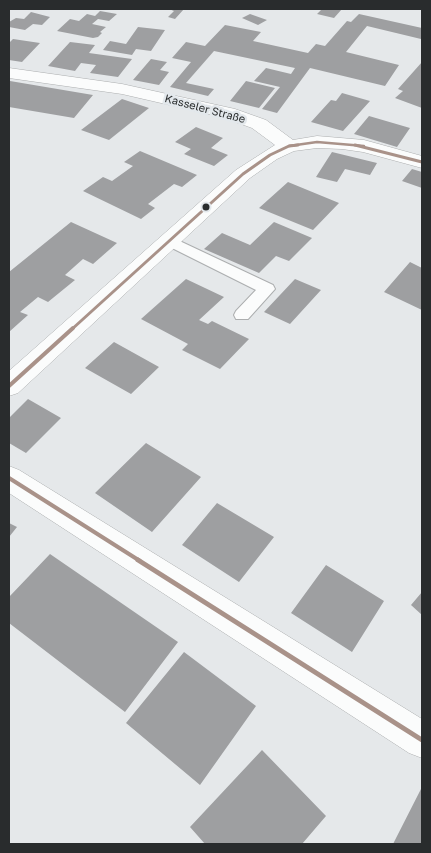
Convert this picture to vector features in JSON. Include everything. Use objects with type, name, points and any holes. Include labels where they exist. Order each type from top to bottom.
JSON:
[{"type":"street","name":"Kasseler Straße","points":[[9,73],[112,87],[220,111],[259,124],[289,146]]},
{"type":"street","points":[[10,384],[243,174],[270,155],[289,146],[317,142],[342,143],[364,146],[422,162]]},
{"type":"street","points":[[9,478],[422,740]]},
{"type":"lane","points":[[169,241],[267,289],[242,315]]},
{"type":"building","points":[[169,9],[184,9],[175,19],[168,17],[174,11]]},
{"type":"building","points":[[322,9],[342,9],[334,18],[317,14]]},
{"type":"building","points":[[100,11],[117,14],[109,21],[98,19],[92,24],[106,27],[100,32],[102,33],[98,37],[93,38],[57,31],[70,19],[79,21],[87,14],[95,16]]},
{"type":"building","points":[[31,12],[50,17],[42,25],[33,24],[25,30],[9,27],[9,22],[16,18],[24,19]]},
{"type":"building","points":[[250,14],[267,20],[258,25],[242,18]]},
{"type":"building","points":[[359,14],[422,28],[421,39],[367,26],[346,52],[399,65],[385,86],[310,68],[277,113],[262,109],[280,87],[254,81],[266,68],[291,74],[295,68],[214,51],[186,83],[214,89],[208,96],[170,87],[191,62],[172,58],[186,42],[205,46],[225,25],[261,32],[253,41],[308,53],[316,44],[325,46],[347,21],[351,22]]},
{"type":"building","points":[[138,27],[165,30],[151,51],[136,49],[132,55],[103,50],[110,41],[126,44]]},
{"type":"building","points":[[13,39],[40,43],[22,62],[9,60],[9,43]]},
{"type":"building","points":[[70,42],[95,45],[89,53],[132,59],[118,77],[90,73],[96,65],[81,63],[75,71],[48,66]]},
{"type":"building","points":[[151,59],[167,62],[160,70],[169,72],[159,85],[133,80]]},
{"type":"building","points":[[422,62],[422,108],[395,98],[403,91],[398,89]]},
{"type":"building","points":[[10,81],[93,95],[74,118],[9,107]]},
{"type":"building","points":[[246,81],[275,88],[259,108],[230,101]]},
{"type":"building","points":[[342,93],[370,101],[343,131],[311,122],[331,100],[336,101]]},
{"type":"building","points":[[122,99],[149,108],[109,140],[81,130]]},
{"type":"building","points":[[369,116],[410,128],[397,147],[354,134]]},
{"type":"building","points":[[196,127],[223,138],[211,148],[228,155],[214,166],[184,154],[191,149],[175,142]]},
{"type":"building","points":[[140,151],[197,175],[182,187],[174,184],[148,204],[155,208],[141,219],[83,191],[103,177],[112,181],[133,166],[124,162]]},
{"type":"building","points":[[332,152],[377,163],[370,175],[345,169],[337,182],[316,177]]},
{"type":"building","points":[[412,169],[422,172],[422,188],[402,181]]},
{"type":"building","points":[[288,182],[339,203],[313,230],[259,208]]},
{"type":"building","points":[[71,222],[117,243],[93,264],[83,259],[65,275],[75,280],[48,302],[38,297],[20,312],[28,315],[9,332],[9,272]]},
{"type":"building","points":[[274,222],[312,238],[289,261],[276,256],[259,273],[204,249],[222,233],[250,245]]},
{"type":"building","points":[[410,262],[422,268],[422,310],[384,292]]},
{"type":"building","points":[[186,279],[224,297],[199,320],[208,324],[212,321],[249,339],[220,369],[182,350],[188,344],[141,319]]},
{"type":"building","points":[[295,279],[321,290],[290,324],[264,312]]},
{"type":"building","points":[[114,342],[159,367],[131,394],[85,368]]},
{"type":"building","points":[[28,399],[61,418],[26,453],[9,443],[9,418]]},
{"type":"building","points":[[146,443],[201,477],[152,532],[95,493]]},
{"type":"building","points":[[217,503],[274,537],[239,582],[182,545]]},
{"type":"building","points":[[9,523],[17,527],[9,537]]},
{"type":"building","points":[[50,554],[178,642],[125,712],[9,623],[9,597]]},
{"type":"building","points":[[326,565],[384,601],[352,652],[291,613]]},
{"type":"building","points":[[422,592],[422,615],[411,605]]},
{"type":"building","points":[[184,652],[256,706],[200,785],[126,723]]},
{"type":"building","points":[[262,750],[326,816],[302,844],[205,844],[190,827]]},
{"type":"building","points":[[422,787],[422,844],[393,844]]},
{"type":"transit line","points":[[9,386],[243,174],[270,155],[289,146],[317,142],[342,143],[364,146],[422,162]]},
{"type":"transit line","points":[[9,478],[422,740]]}]
